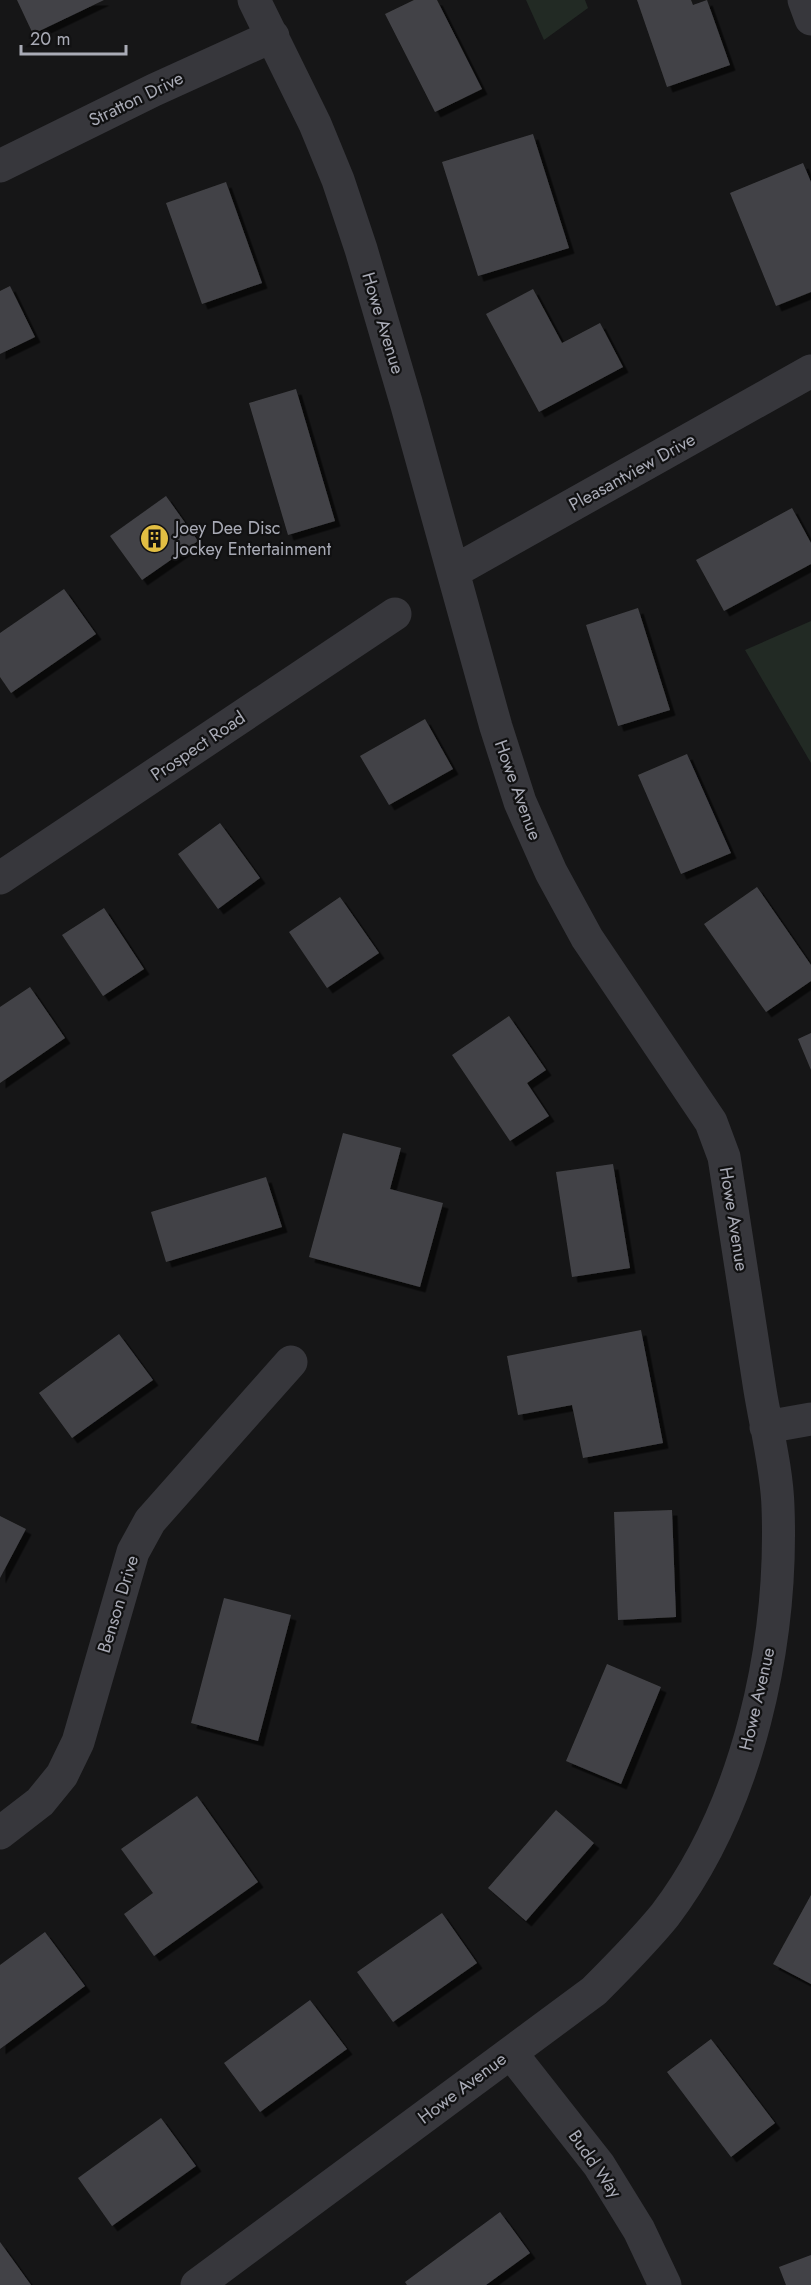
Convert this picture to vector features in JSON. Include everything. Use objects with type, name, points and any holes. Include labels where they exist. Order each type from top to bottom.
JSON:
[{"type":"street","name":"Howe Avenue","points":[[197,2285],[594,1991],[639,1947],[666,1913],[702,1855],[732,1792],[754,1724],[770,1653],[778,1579],[778,1504],[724,1157],[711,1122],[587,938],[551,872],[520,802],[502,749],[361,249],[338,180],[315,124],[254,0]]},
{"type":"street","points":[[804,0],[811,19]]},
{"type":"street","name":"Stratton Drive","points":[[0,166],[154,90],[273,36]]},
{"type":"street","name":"Pleasantview Drive","points":[[453,572],[811,371]]},
{"type":"street","name":"Prospect Road","points":[[0,878],[395,614]]},
{"type":"street","name":"Benson Drive","points":[[0,1833],[40,1802],[62,1775],[78,1742],[133,1552],[150,1521],[291,1362]]},
{"type":"street","points":[[766,1426],[811,1419]]},
{"type":"street","name":"Budd Way","points":[[511,2053],[599,2165],[639,2230],[665,2285]]},
{"type":"shaded area","points":[[526,0],[585,0],[588,8],[544,40]]},
{"type":"shaded area","points":[[811,621],[811,763],[745,650]]},
{"type":"building","points":[[17,0],[104,0],[33,34]]},
{"type":"building","points":[[414,0],[437,0],[482,89],[435,112],[385,14]]},
{"type":"building","points":[[637,0],[691,0],[693,5],[707,0],[730,65],[667,87]]},
{"type":"building","points":[[533,134],[569,248],[478,276],[442,162]]},
{"type":"building","points":[[803,163],[811,182],[811,292],[776,306],[730,193]]},
{"type":"building","points":[[226,182],[262,283],[202,304],[166,203]]},
{"type":"building","points":[[10,286],[35,337],[0,354],[0,291]]},
{"type":"building","points":[[533,289],[562,343],[600,323],[623,367],[539,412],[486,314]]},
{"type":"building","points":[[296,389],[335,521],[288,535],[249,403]]},
{"type":"building","name":"Joey Dee Disc Jockey Entertainment","points":[[166,496],[198,541],[142,580],[110,536]]},
{"type":"building","points":[[792,508],[811,543],[811,564],[724,611],[696,560]]},
{"type":"building","points":[[64,589],[96,634],[11,693],[0,677],[0,633]]},
{"type":"building","points":[[638,608],[670,710],[618,726],[586,625]]},
{"type":"building","points":[[425,719],[453,769],[389,805],[360,756]]},
{"type":"building","points":[[687,754],[731,853],[681,874],[638,775]]},
{"type":"building","points":[[220,823],[260,878],[218,909],[178,854]]},
{"type":"building","points":[[757,887],[811,965],[811,981],[766,1012],[704,924]]},
{"type":"building","points":[[340,897],[379,953],[327,988],[289,932]]},
{"type":"building","points":[[104,908],[144,969],[103,996],[62,935]]},
{"type":"building","points":[[30,987],[65,1038],[0,1083],[0,1007]]},
{"type":"building","points":[[509,1016],[546,1070],[527,1083],[549,1116],[510,1141],[452,1055]]},
{"type":"building","points":[[811,1033],[811,1070],[798,1039]]},
{"type":"building","points":[[343,1133],[401,1148],[390,1189],[443,1203],[420,1287],[309,1257]]},
{"type":"building","points":[[613,1164],[630,1268],[572,1277],[556,1172]]},
{"type":"building","points":[[266,1177],[282,1227],[166,1262],[151,1212]]},
{"type":"building","points":[[641,1330],[663,1443],[583,1458],[572,1405],[518,1415],[507,1356]]},
{"type":"building","points":[[119,1334],[153,1380],[72,1438],[39,1393]]},
{"type":"building","points":[[672,1510],[676,1617],[618,1620],[614,1512]]},
{"type":"building","points":[[0,1516],[26,1529],[0,1578]]},
{"type":"building","points":[[224,1598],[291,1615],[258,1741],[191,1723]]},
{"type":"building","points":[[607,1664],[661,1687],[621,1784],[566,1761]]},
{"type":"building","points":[[197,1796],[258,1882],[154,1956],[124,1914],[153,1893],[121,1849]]},
{"type":"building","points":[[556,1810],[594,1843],[526,1921],[488,1888]]},
{"type":"building","points":[[811,1895],[811,1984],[773,1964]]},
{"type":"building","points":[[442,1913],[477,1963],[393,2022],[357,1972]]},
{"type":"building","points":[[45,1932],[85,1986],[0,2049],[0,1965]]},
{"type":"building","points":[[310,2000],[347,2049],[260,2112],[224,2063]]},
{"type":"building","points":[[711,2039],[775,2123],[731,2157],[667,2072]]},
{"type":"building","points":[[161,2118],[196,2166],[112,2226],[78,2178]]},
{"type":"building","points":[[500,2212],[530,2253],[486,2285],[407,2285],[405,2282]]},
{"type":"building","points":[[0,2242],[31,2285],[0,2285]]},
{"type":"building","points":[[811,2255],[811,2285],[786,2285],[779,2267]]},
{"type":"place","name":"Joey Dee Disc Jockey Entertainment","points":[[154,538]]}]
